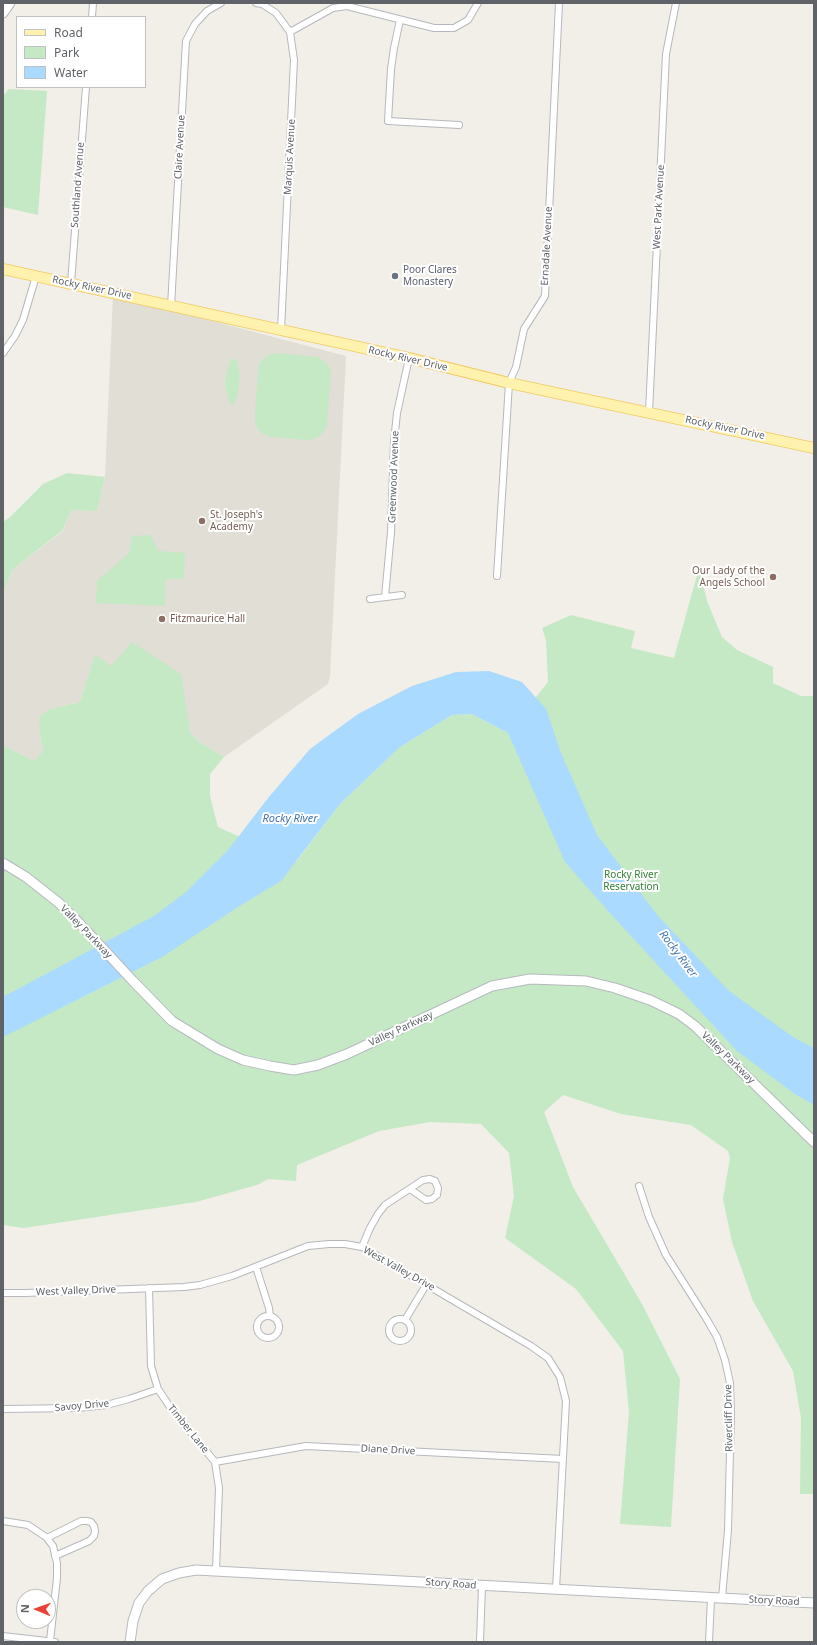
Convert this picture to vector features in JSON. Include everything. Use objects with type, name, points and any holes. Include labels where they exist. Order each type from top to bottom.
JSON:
[{"type":"main road","name":"Rocky River Drive","points":[[3,269],[409,358],[509,383],[814,448]]},
{"type":"street","points":[[3,13],[10,3]]},
{"type":"street","points":[[92,16],[93,3]]},
{"type":"street","name":"Claire Avenue","points":[[171,306],[186,41],[195,24],[207,12],[221,3]]},
{"type":"street","name":"Marquis Avenue","points":[[256,3],[262,4],[276,12],[290,32],[294,60],[281,330]]},
{"type":"street","points":[[290,32],[333,8],[347,6],[434,28],[454,28],[468,20],[478,3]]},
{"type":"street","name":"Ernadale Avenue","points":[[497,576],[509,383],[516,367],[524,329],[545,296],[559,3]]},
{"type":"street","name":"West Park Avenue","points":[[648,412],[666,54],[676,3]]},
{"type":"street","points":[[400,20],[391,69],[388,121],[459,125]]},
{"type":"street","name":"Southland Avenue","points":[[71,283],[86,88]]},
{"type":"street","points":[[3,353],[15,336],[23,320],[36,276]]},
{"type":"street","name":"Greenwood Avenue","points":[[385,597],[391,532],[394,442],[397,413],[409,358]]},
{"type":"street","points":[[370,599],[402,595]]},
{"type":"street","name":"Valley Parkway","points":[[3,863],[45,891],[81,925],[172,1021],[218,1050],[243,1060],[294,1070],[318,1065],[347,1054],[492,986],[530,979],[586,981],[615,988],[650,1000],[679,1014],[695,1026],[814,1142]]},
{"type":"street","points":[[362,1247],[370,1228],[385,1205],[410,1190],[423,1180],[430,1179],[435,1181],[438,1188],[437,1195],[432,1199],[426,1200],[410,1190]]},
{"type":"street","name":"Rivercliff Drive","points":[[639,1186],[649,1217],[666,1255],[717,1337],[725,1360],[730,1383],[732,1413],[728,1530],[722,1598]]},
{"type":"street","name":"West Valley Drive","points":[[3,1293],[200,1285],[232,1276],[308,1246],[345,1244],[362,1247],[531,1346],[548,1358],[560,1377],[566,1401],[556,1589]]},
{"type":"street","points":[[256,1267],[269,1308],[270,1316]]},
{"type":"street","points":[[405,1320],[426,1284]]},
{"type":"street","name":"Timber Lane","points":[[149,1288],[152,1366],[158,1389],[170,1407],[215,1462],[219,1488],[216,1570]]},
{"type":"street","name":"Savoy Drive","points":[[3,1409],[77,1408],[106,1405],[158,1389]]},
{"type":"street","name":"Diane Drive","points":[[215,1462],[306,1446],[563,1459]]},
{"type":"street","points":[[47,1538],[81,1521],[87,1520],[94,1526],[94,1536],[89,1541],[55,1556]]},
{"type":"street","points":[[3,1521],[28,1525],[47,1538],[53,1546],[57,1578],[53,1642],[3,1636]]},
{"type":"street","name":"Story Road","points":[[130,1642],[133,1621],[139,1603],[148,1591],[162,1579],[179,1573],[196,1570],[814,1603]]},
{"type":"street","points":[[480,1642],[482,1586]]},
{"type":"street","points":[[708,1642],[711,1598]]},
{"type":"shaded area","name":"St. Joseph's Academy","points":[[113,295],[346,356],[330,676],[328,684],[224,757],[198,741],[171,711],[95,655],[80,702],[50,709],[39,730],[43,751],[34,761],[3,745],[3,594],[12,570],[63,531],[71,510],[97,511],[105,477]]},
{"type":"green space","points":[[9,89],[47,91],[38,215],[3,207],[3,96]]},
{"type":"green space","points":[[277,353],[318,357],[329,367],[331,372],[327,425],[323,433],[317,438],[308,440],[270,437],[258,429],[255,422],[255,412],[259,364],[268,355]]},
{"type":"green space","points":[[231,359],[235,359],[237,361],[240,375],[238,393],[232,406],[225,386],[226,375]]},
{"type":"green space","points":[[67,473],[105,477],[97,511],[71,510],[63,530],[12,570],[3,594],[3,522],[43,484]]},
{"type":"green space","points":[[151,535],[158,551],[185,553],[184,579],[166,579],[165,606],[96,603],[97,581],[129,553],[132,536]]},
{"type":"green space","name":"Rocky River Reservation","points":[[699,568],[707,601],[722,637],[737,650],[773,667],[773,683],[801,696],[814,696],[814,1494],[800,1494],[801,1418],[793,1371],[753,1301],[732,1242],[723,1199],[730,1158],[728,1151],[691,1125],[621,1114],[563,1095],[544,1112],[573,1187],[642,1304],[680,1379],[671,1527],[620,1524],[629,1412],[623,1351],[576,1289],[505,1238],[514,1196],[509,1153],[481,1124],[430,1122],[379,1131],[297,1165],[296,1181],[268,1179],[257,1185],[196,1202],[24,1228],[3,1225],[3,745],[34,761],[43,751],[39,730],[40,716],[50,709],[80,702],[95,654],[111,666],[132,642],[181,674],[190,732],[198,741],[224,757],[210,774],[210,796],[218,827],[296,862],[340,804],[400,747],[452,715],[472,714],[508,733],[548,682],[546,640],[542,628],[571,615],[635,631],[631,648],[674,658]]},
{"type":"water","name":"Rocky River","points":[[489,671],[522,682],[546,709],[561,753],[597,835],[658,916],[729,991],[793,1037],[814,1048],[814,1105],[795,1094],[737,1051],[565,862],[508,733],[472,714],[452,715],[400,747],[340,804],[281,881],[238,907],[162,957],[3,1037],[3,997],[154,916],[186,892],[229,849],[268,798],[310,749],[358,714],[412,686],[456,672]]},
{"type":"place","name":"Poor Clares Monastery","points":[[395,276]]},
{"type":"place","name":"St. Joseph's Academy","points":[[202,521]]},
{"type":"place","name":"Our Lady of the Angels School","points":[[773,577]]},
{"type":"place","name":"Fitzmaurice Hall","points":[[162,619]]}]
